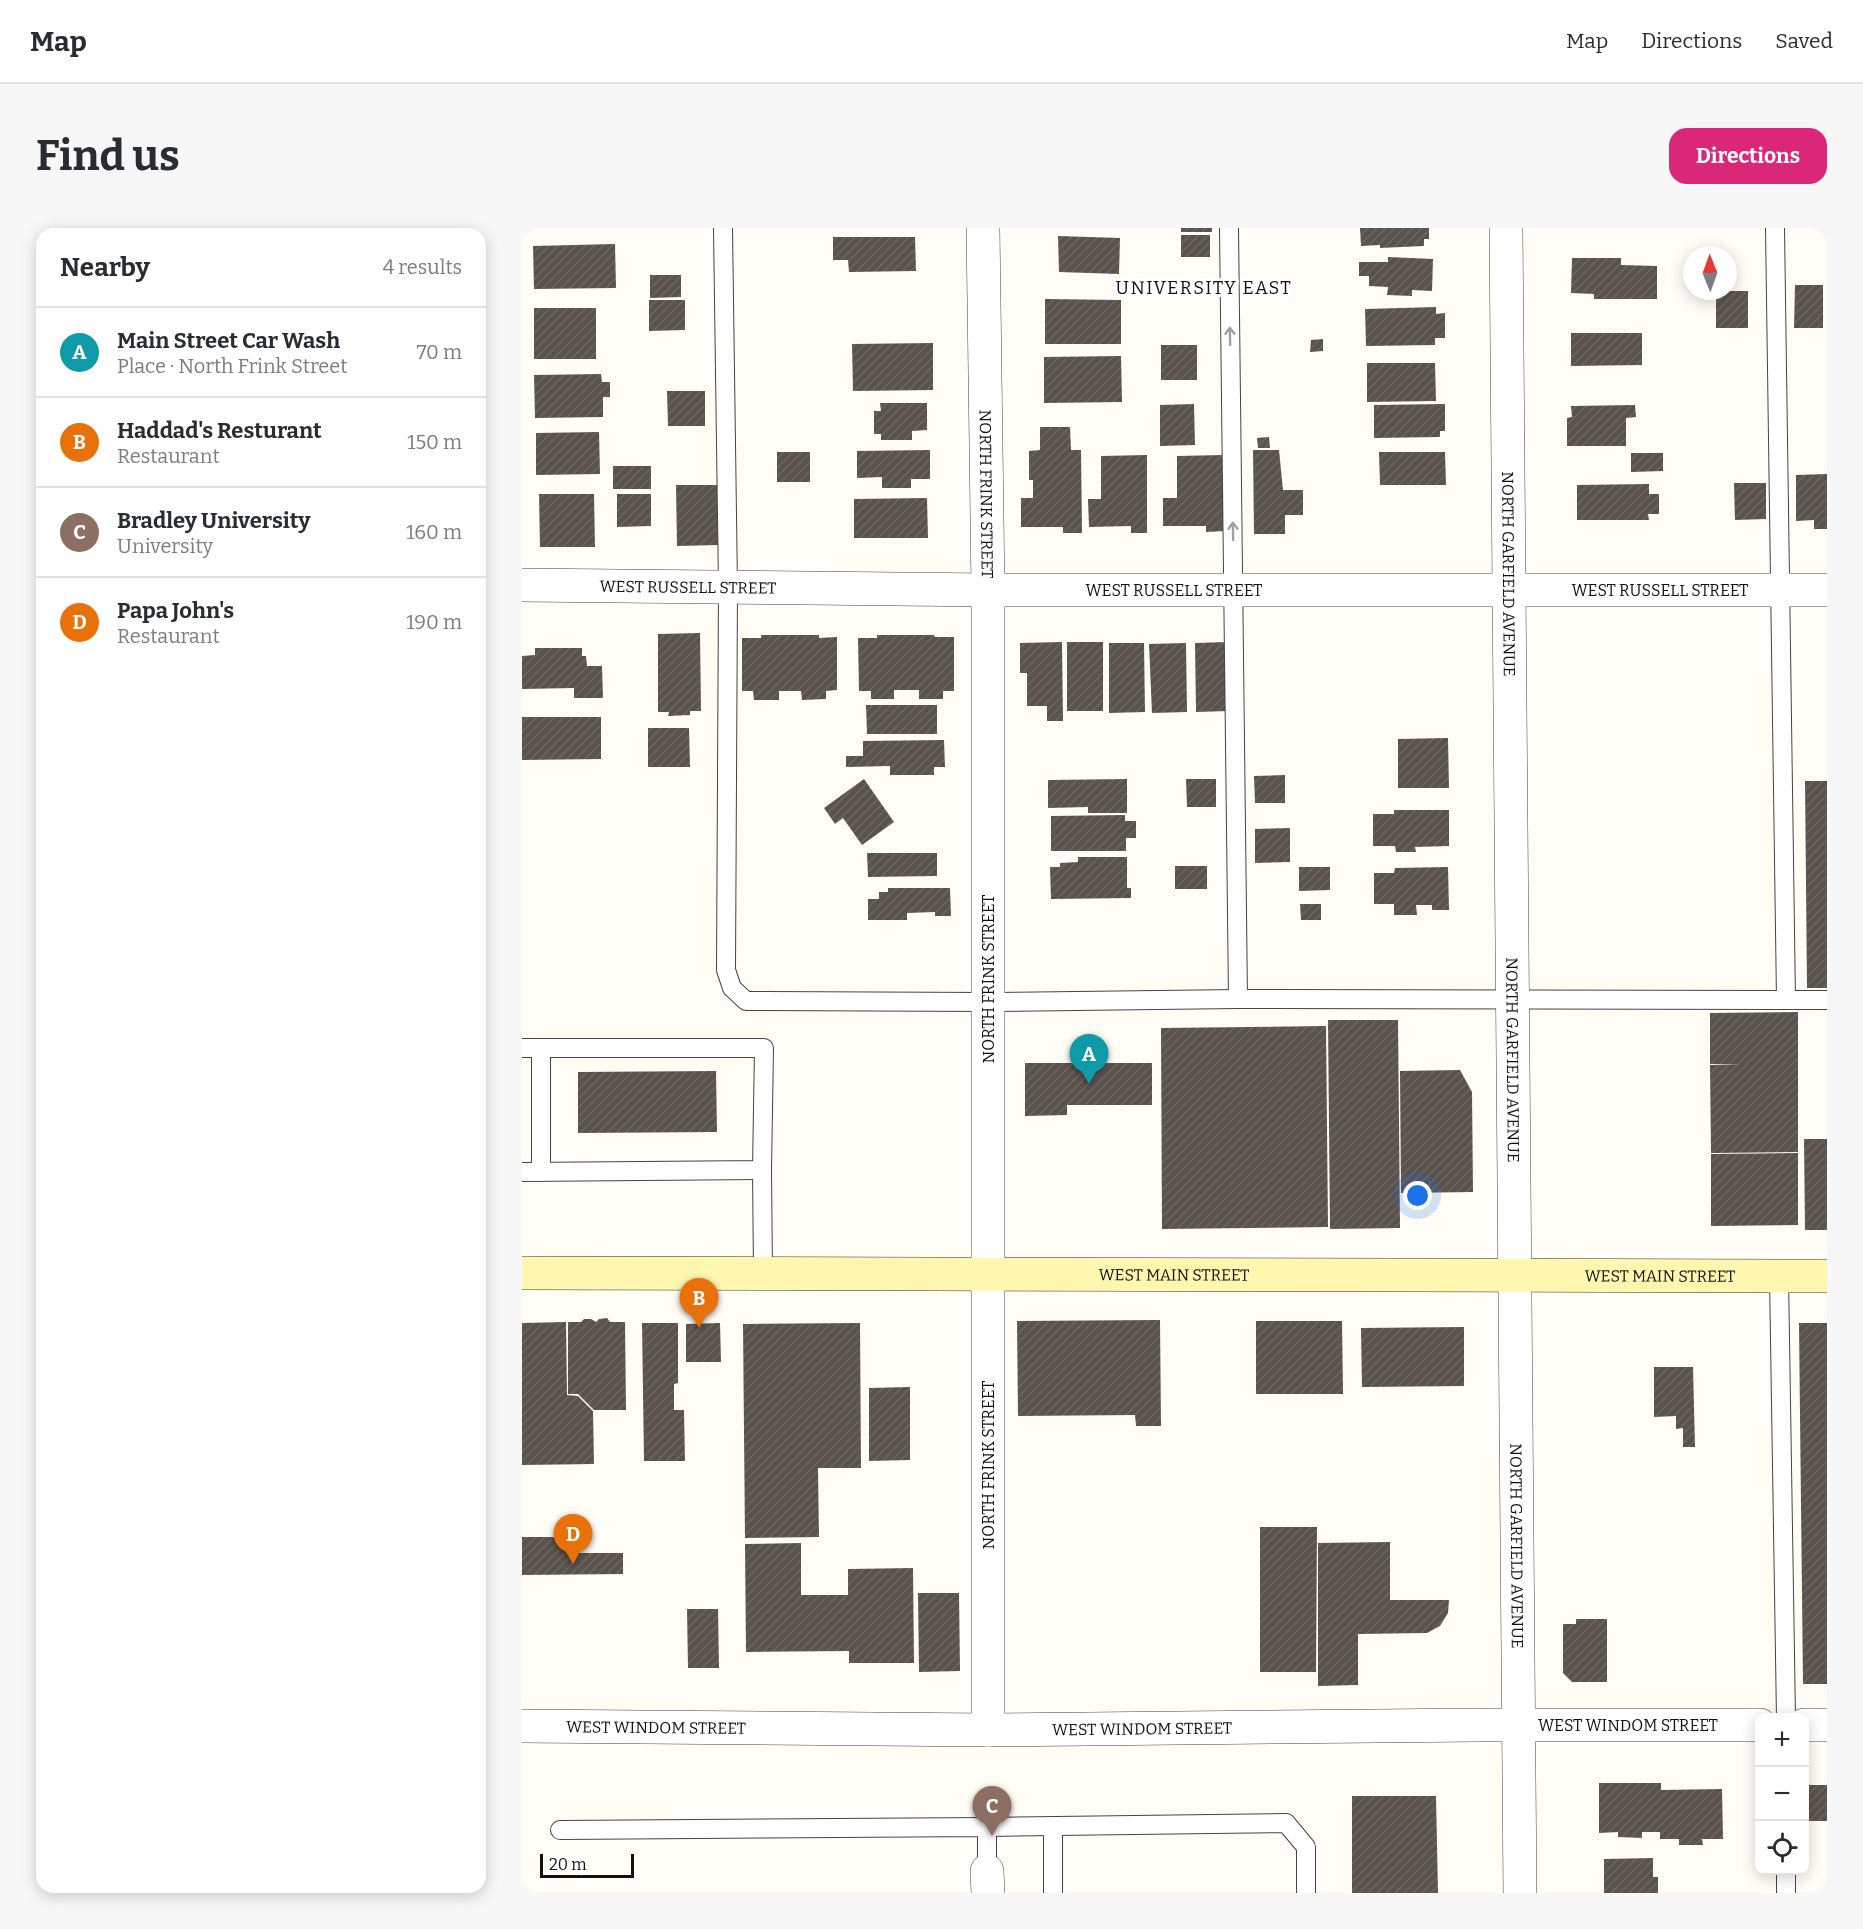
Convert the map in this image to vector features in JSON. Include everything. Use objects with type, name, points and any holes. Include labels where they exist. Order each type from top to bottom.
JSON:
[{"type":"main road","name":"WEST MAIN STREET","points":[[522,1273],[1827,1276]]},
{"type":"street","name":"NORTH FRINK STREET","points":[[984,228],[988,590],[988,1730]]},
{"type":"street","name":"NORTH GARFIELD AVENUE","points":[[1506,228],[1520,1893]]},
{"type":"street","name":"WEST RUSSELL STREET","points":[[522,585],[988,590],[1827,590]]},
{"type":"street","name":"WEST WINDOM STREET","points":[[522,1726],[988,1730],[1755,1725]]},
{"type":"street","points":[[1809,1725],[1827,1725]]},
{"type":"lane","points":[[723,228],[728,587],[726,970],[732,988],[746,1001],[1827,1000]]},
{"type":"lane","points":[[1229,228],[1238,999]]},
{"type":"lane","points":[[1775,228],[1786,1000]]},
{"type":"lane","points":[[522,1048],[764,1048],[763,1273]]},
{"type":"lane","points":[[541,1048],[541,1172]]},
{"type":"lane","points":[[522,1172],[762,1170]]},
{"type":"lane","points":[[1779,1276],[1785,1713]]},
{"type":"lane","points":[[561,1830],[1286,1823],[1306,1847],[1306,1893]]},
{"type":"lane","points":[[1053,1826],[1053,1893]]},
{"type":"lane","points":[[987,1827],[987,1882]]},
{"type":"lane","points":[[1786,1875],[1786,1893]]},
{"type":"building","points":[[1181,228],[1212,228],[1212,232],[1181,232]]},
{"type":"building","points":[[1360,228],[1429,228],[1429,239],[1424,239],[1424,246],[1380,248],[1380,245],[1361,246]]},
{"type":"building","points":[[1181,235],[1210,235],[1210,257],[1181,257]]},
{"type":"building","points":[[1058,236],[1120,238],[1119,274],[1059,272]]},
{"type":"building","points":[[833,237],[915,237],[916,271],[849,272],[848,260],[833,260]]},
{"type":"building","points":[[615,244],[616,288],[534,289],[533,246]]},
{"type":"building","points":[[1388,257],[1433,259],[1432,291],[1412,290],[1412,296],[1387,295],[1388,287],[1369,286],[1369,276],[1359,276],[1359,262],[1388,262]]},
{"type":"building","points":[[1572,258],[1621,258],[1621,265],[1657,266],[1657,299],[1594,299],[1594,294],[1571,293]]},
{"type":"building","points":[[650,275],[681,275],[681,297],[650,298]]},
{"type":"building","points":[[1795,285],[1823,285],[1823,328],[1794,328]]},
{"type":"building","points":[[1737,291],[1748,291],[1748,328],[1716,328],[1716,300],[1737,300]]},
{"type":"building","points":[[1045,299],[1121,300],[1121,344],[1045,344]]},
{"type":"building","points":[[649,300],[685,300],[685,330],[649,331]]},
{"type":"building","points":[[1436,307],[1436,314],[1445,313],[1445,338],[1435,338],[1435,345],[1366,346],[1365,309]]},
{"type":"building","points":[[534,308],[596,308],[596,359],[534,359]]},
{"type":"building","points":[[1571,333],[1642,333],[1642,365],[1571,366]]},
{"type":"building","points":[[1323,339],[1323,351],[1310,352],[1311,340]]},
{"type":"building","points":[[933,343],[933,390],[853,391],[852,344]]},
{"type":"building","points":[[1161,345],[1197,345],[1197,380],[1161,380]]},
{"type":"building","points":[[1121,356],[1122,402],[1044,403],[1044,357]]},
{"type":"building","points":[[1367,363],[1435,363],[1436,401],[1367,402]]},
{"type":"building","points":[[601,374],[602,382],[610,382],[610,397],[603,397],[603,417],[535,418],[534,375]]},
{"type":"building","points":[[667,391],[705,391],[705,426],[668,426]]},
{"type":"building","points":[[880,403],[927,403],[927,430],[912,431],[912,440],[881,440],[881,434],[874,434],[874,411],[881,411]]},
{"type":"building","points":[[1194,404],[1195,445],[1160,446],[1160,405]]},
{"type":"building","points":[[1445,404],[1445,431],[1440,431],[1440,437],[1374,438],[1374,405]]},
{"type":"building","points":[[1635,405],[1636,417],[1626,418],[1626,446],[1567,446],[1567,418],[1572,417],[1571,406]]},
{"type":"building","points":[[1040,427],[1070,427],[1071,450],[1081,450],[1082,533],[1063,533],[1063,527],[1021,527],[1021,498],[1033,498],[1033,480],[1029,480],[1029,451],[1040,450]]},
{"type":"building","points":[[599,432],[600,474],[536,475],[536,433]]},
{"type":"building","points":[[1269,437],[1270,448],[1258,448],[1257,438]]},
{"type":"building","points":[[930,450],[930,479],[911,479],[911,488],[882,488],[882,477],[857,478],[857,451]]},
{"type":"building","points":[[1253,450],[1279,450],[1283,490],[1303,490],[1303,515],[1285,515],[1285,534],[1254,534]]},
{"type":"building","points":[[777,452],[810,452],[810,482],[777,482]]},
{"type":"building","points":[[1379,452],[1445,452],[1446,485],[1380,485]]},
{"type":"building","points":[[1631,453],[1663,453],[1663,471],[1631,472]]},
{"type":"building","points":[[1147,455],[1147,533],[1131,533],[1131,526],[1089,527],[1088,499],[1101,499],[1101,456]]},
{"type":"building","points":[[1223,455],[1224,531],[1206,532],[1206,526],[1163,526],[1163,498],[1177,498],[1177,456]]},
{"type":"building","points":[[613,466],[651,466],[651,489],[613,489]]},
{"type":"building","points":[[1827,474],[1827,529],[1814,529],[1814,520],[1796,521],[1796,475]]},
{"type":"building","points":[[1734,483],[1766,483],[1766,519],[1735,520]]},
{"type":"building","points":[[1649,484],[1649,494],[1659,494],[1659,514],[1648,514],[1649,520],[1577,520],[1577,485]]},
{"type":"building","points":[[676,485],[717,485],[718,545],[677,546]]},
{"type":"building","points":[[539,494],[594,494],[595,547],[540,547]]},
{"type":"building","points":[[617,494],[651,494],[651,526],[617,527]]},
{"type":"building","points":[[927,498],[928,538],[854,538],[854,499]]},
{"type":"building","points":[[700,633],[701,711],[690,711],[690,715],[668,716],[669,712],[658,712],[658,634]]},
{"type":"building","points":[[761,635],[837,637],[837,690],[826,691],[826,699],[802,700],[801,691],[779,691],[779,700],[754,700],[753,691],[742,691],[742,638],[761,638]]},
{"type":"building","points":[[877,635],[954,637],[954,691],[943,691],[943,699],[919,699],[919,690],[894,690],[894,699],[871,699],[871,691],[859,691],[858,638],[877,638]]},
{"type":"building","points":[[1062,642],[1063,721],[1047,721],[1047,706],[1027,706],[1027,673],[1020,673],[1020,643]]},
{"type":"building","points":[[1067,642],[1103,642],[1103,711],[1067,711]]},
{"type":"building","points":[[1228,642],[1229,711],[1196,712],[1195,643]]},
{"type":"building","points":[[1109,643],[1144,643],[1145,712],[1109,713]]},
{"type":"building","points":[[1186,643],[1187,712],[1152,713],[1149,644]]},
{"type":"building","points":[[535,648],[582,648],[582,656],[586,656],[587,666],[602,666],[603,698],[574,698],[574,688],[522,689],[522,656],[535,655]]},
{"type":"building","points":[[866,705],[937,705],[937,734],[867,734]]},
{"type":"building","points":[[522,717],[601,717],[601,759],[522,760]]},
{"type":"building","points":[[648,728],[689,728],[690,767],[648,767]]},
{"type":"building","points":[[1448,738],[1449,788],[1398,788],[1398,739]]},
{"type":"building","points":[[944,740],[945,767],[934,767],[934,775],[890,775],[890,766],[846,767],[846,756],[863,756],[863,741]]},
{"type":"building","points":[[1285,775],[1285,803],[1255,803],[1254,776]]},
{"type":"building","points":[[864,779],[894,822],[862,845],[843,818],[835,824],[824,808]]},
{"type":"building","points":[[1127,779],[1127,813],[1088,813],[1088,807],[1048,808],[1048,780]]},
{"type":"building","points":[[1186,779],[1216,779],[1216,807],[1187,807]]},
{"type":"building","points":[[1805,781],[1827,781],[1827,988],[1807,988]]},
{"type":"building","points":[[1394,810],[1449,810],[1449,846],[1415,847],[1416,852],[1396,852],[1395,846],[1373,846],[1373,814],[1394,814]]},
{"type":"building","points":[[1125,815],[1125,821],[1136,821],[1136,838],[1126,838],[1126,851],[1051,851],[1051,816]]},
{"type":"building","points":[[1290,828],[1290,862],[1255,863],[1255,829]]},
{"type":"building","points":[[867,853],[937,853],[937,876],[868,877]]},
{"type":"building","points":[[1078,857],[1127,857],[1127,888],[1131,888],[1131,898],[1051,899],[1050,867],[1060,867],[1060,863],[1078,862]]},
{"type":"building","points":[[1175,866],[1207,866],[1207,889],[1175,889]]},
{"type":"building","points":[[1299,867],[1330,867],[1330,890],[1299,891]]},
{"type":"building","points":[[1448,867],[1449,910],[1432,910],[1432,905],[1416,905],[1417,915],[1394,915],[1394,904],[1374,904],[1374,873],[1394,873],[1395,868]]},
{"type":"building","points":[[888,888],[950,888],[951,916],[935,916],[935,912],[907,913],[907,920],[868,920],[868,899],[879,899],[879,892],[888,892]]},
{"type":"building","points":[[1300,904],[1321,904],[1321,920],[1301,920]]},
{"type":"building","points":[[1798,1012],[1798,1152],[1711,1153],[1710,1065],[1742,1064],[1710,1064],[1710,1013]]},
{"type":"building","points":[[1328,1020],[1398,1020],[1400,1228],[1330,1229]]},
{"type":"building","points":[[1326,1026],[1328,1227],[1162,1229],[1161,1028]]},
{"type":"building","points":[[1025,1063],[1152,1063],[1152,1105],[1067,1105],[1067,1115],[1025,1116]]},
{"type":"building","points":[[1460,1070],[1472,1092],[1473,1192],[1401,1193],[1400,1071]]},
{"type":"building","points":[[716,1071],[717,1132],[578,1133],[578,1072]]},
{"type":"building","points":[[1804,1139],[1827,1139],[1827,1230],[1805,1230]]},
{"type":"building","points":[[1798,1153],[1798,1225],[1711,1226],[1711,1154]]},
{"type":"building","points":[[607,1318],[610,1322],[625,1322],[626,1410],[594,1410],[578,1394],[568,1394],[568,1322],[591,1319],[596,1322]]},
{"type":"building","points":[[1160,1320],[1161,1426],[1136,1426],[1135,1415],[1018,1416],[1017,1321]]},
{"type":"building","points":[[1256,1321],[1342,1321],[1343,1394],[1256,1394]]},
{"type":"building","points":[[566,1322],[567,1395],[578,1396],[593,1411],[594,1464],[522,1465],[522,1323]]},
{"type":"building","points":[[642,1323],[678,1323],[678,1383],[674,1384],[674,1410],[684,1410],[685,1461],[644,1461]]},
{"type":"building","points":[[720,1323],[721,1362],[686,1362],[686,1324]]},
{"type":"building","points":[[860,1323],[861,1468],[818,1468],[819,1537],[745,1538],[743,1324]]},
{"type":"building","points":[[1799,1323],[1827,1323],[1827,1684],[1803,1684]]},
{"type":"building","points":[[1464,1327],[1464,1386],[1362,1387],[1361,1328]]},
{"type":"building","points":[[1654,1367],[1693,1367],[1695,1447],[1683,1447],[1683,1428],[1676,1429],[1676,1416],[1654,1417]]},
{"type":"building","points":[[910,1387],[910,1460],[869,1461],[869,1388]]},
{"type":"building","points":[[1260,1527],[1317,1527],[1316,1672],[1260,1672]]},
{"type":"building","points":[[522,1537],[579,1537],[579,1553],[623,1553],[623,1574],[522,1575]]},
{"type":"building","points":[[1390,1542],[1390,1600],[1449,1600],[1448,1613],[1440,1626],[1427,1633],[1358,1634],[1358,1685],[1318,1686],[1318,1543]]},
{"type":"building","points":[[801,1543],[801,1595],[848,1595],[848,1569],[913,1568],[914,1663],[849,1663],[849,1651],[746,1652],[745,1544]]},
{"type":"building","points":[[918,1593],[959,1593],[960,1671],[919,1672]]},
{"type":"building","points":[[687,1609],[718,1609],[719,1668],[688,1668]]},
{"type":"building","points":[[1576,1619],[1607,1619],[1607,1682],[1572,1682],[1563,1673],[1563,1624],[1576,1624]]},
{"type":"building","points":[[1599,1783],[1661,1783],[1661,1790],[1722,1789],[1723,1839],[1702,1839],[1703,1845],[1679,1845],[1679,1839],[1660,1839],[1660,1832],[1642,1832],[1642,1838],[1618,1837],[1618,1832],[1599,1833]]},
{"type":"building","points":[[1809,1785],[1827,1785],[1827,1821],[1809,1821]]},
{"type":"building","points":[[1352,1796],[1436,1796],[1438,1893],[1352,1893]]},
{"type":"building","points":[[1653,1858],[1653,1877],[1658,1877],[1658,1893],[1604,1893],[1604,1859]]},
{"type":"place","name":"Main Street Car Wash","points":[[1089,1084]]},
{"type":"place","name":"Haddad's Resturant","points":[[699,1328]]},
{"type":"place","name":"Papa John's","points":[[573,1564]]},
{"type":"place","name":"Bradley University","points":[[992,1836]]},
{"type":"district","name":"UNIVERSITY EAST","points":[[1204,288]]}]
